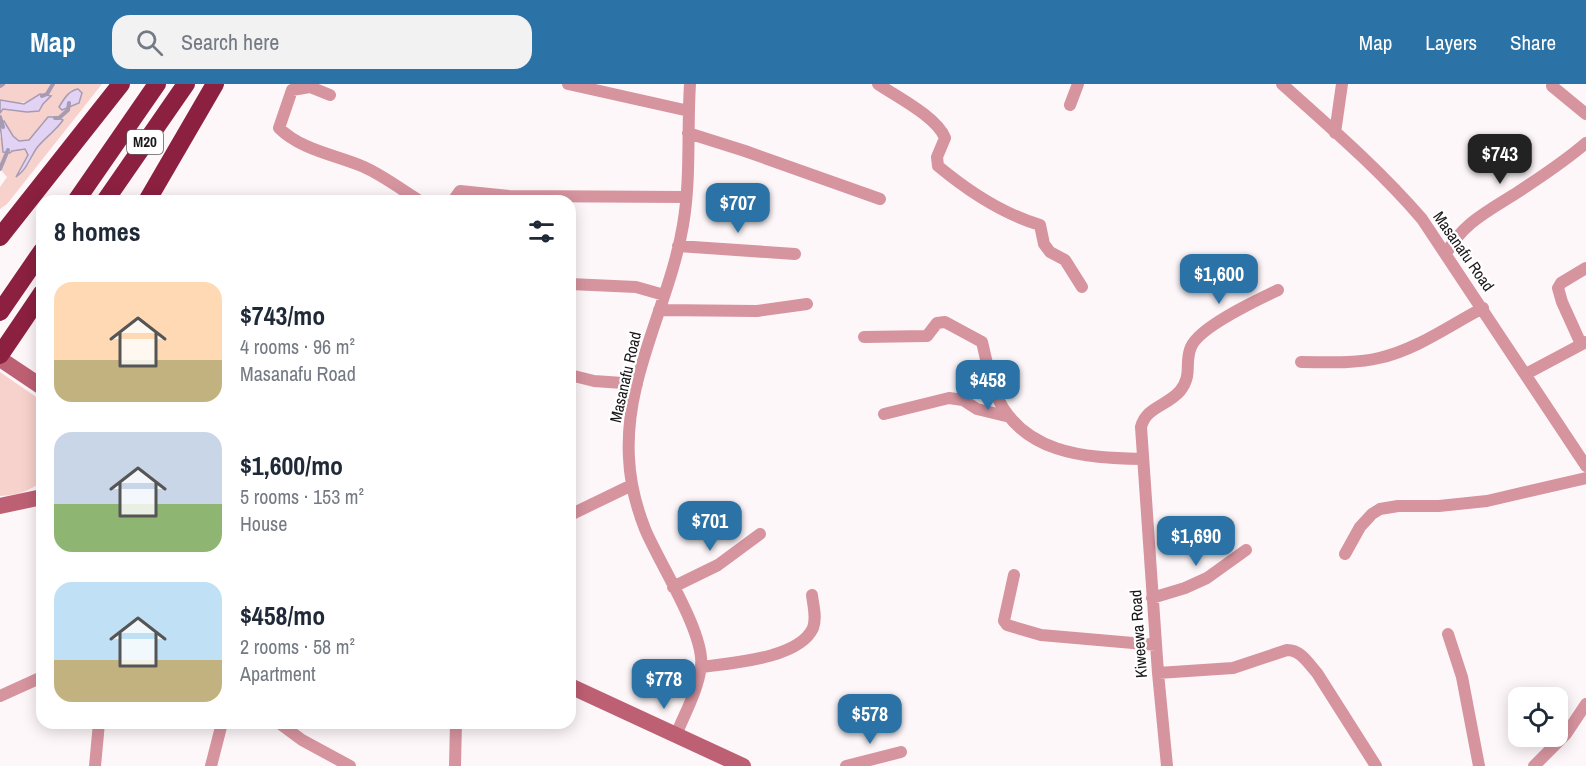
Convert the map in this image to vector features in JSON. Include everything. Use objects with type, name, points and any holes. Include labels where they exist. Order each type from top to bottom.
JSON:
[{"type":"highway","points":[[0,237],[121,84]]},
{"type":"highway","name":"M20","points":[[80,195],[157,84]]},
{"type":"highway","name":"M20","points":[[109,195],[186,84]]},
{"type":"highway","points":[[150,195],[215,84]]},
{"type":"highway","points":[[0,312],[36,260]]},
{"type":"highway","points":[[0,357],[36,301]]},
{"type":"main road","points":[[0,357],[36,383]]},
{"type":"main road","points":[[0,506],[36,498]]},
{"type":"main road","points":[[576,689],[743,766]]},
{"type":"street","points":[[568,84],[688,111]]},
{"type":"street","name":"Masanafu Road","points":[[676,735],[701,667],[699,643],[645,529],[633,485],[628,436],[637,384],[683,224],[690,84]]},
{"type":"street","points":[[878,84],[928,118],[943,132],[945,138],[937,157],[938,166],[998,208],[1040,225],[1044,244],[1050,252],[1065,260],[1082,287]]},
{"type":"street","points":[[1070,105],[1078,84]]},
{"type":"street","name":"Masanafu Road","points":[[1282,84],[1400,193],[1422,219],[1586,466]]},
{"type":"street","points":[[1335,133],[1342,84]]},
{"type":"street","points":[[1552,86],[1586,114]]},
{"type":"street","points":[[330,95],[310,87],[292,90],[279,128],[285,134],[310,147],[366,168],[410,195]]},
{"type":"street","points":[[688,133],[880,199]]},
{"type":"street","points":[[1446,254],[1456,236],[1470,223],[1530,184],[1586,143]]},
{"type":"street","points":[[456,195],[460,191],[514,195]]},
{"type":"street","points":[[576,196],[686,197]]},
{"type":"street","points":[[678,246],[795,254]]},
{"type":"street","points":[[1526,374],[1584,343],[1562,302],[1558,288],[1561,283],[1586,268]]},
{"type":"street","points":[[576,285],[636,287],[664,294]]},
{"type":"street","name":"Kiweewa Road","points":[[1167,766],[1142,459],[1143,418],[1179,392],[1186,382],[1189,350],[1201,334],[1212,325],[1278,290]]},
{"type":"street","points":[[659,310],[757,311],[807,304]]},
{"type":"street","points":[[1301,362],[1358,361],[1381,358],[1406,349],[1483,308]]},
{"type":"street","points":[[864,337],[927,336],[938,323],[945,322],[982,342],[995,391],[1018,427],[1056,449],[1098,459],[1142,459]]},
{"type":"street","points":[[576,376],[594,381],[637,384]]},
{"type":"street","points":[[884,414],[950,398],[963,400],[977,409],[1010,417]]},
{"type":"street","points":[[1345,554],[1360,527],[1380,509],[1398,506],[1435,507],[1487,501],[1586,478]]},
{"type":"street","points":[[576,512],[633,485]]},
{"type":"street","points":[[673,587],[718,565],[760,534]]},
{"type":"street","points":[[1152,598],[1185,588],[1207,578],[1246,550]]},
{"type":"street","points":[[1014,575],[1004,621],[1008,625],[1041,635],[1156,645]]},
{"type":"street","points":[[701,667],[748,660],[779,653],[796,646],[813,627],[812,595]]},
{"type":"street","points":[[1448,634],[1462,677],[1479,766]]},
{"type":"street","points":[[1158,673],[1233,668],[1287,650],[1295,651],[1306,659],[1317,673],[1376,766]]},
{"type":"street","points":[[0,696],[36,680]]},
{"type":"street","points":[[1534,766],[1566,734],[1586,704]]},
{"type":"street","points":[[95,766],[98,729]]},
{"type":"street","points":[[211,766],[220,729]]},
{"type":"street","points":[[287,729],[302,740],[350,766]]},
{"type":"street","points":[[455,766],[456,729]]},
{"type":"street","points":[[846,766],[901,752]]},
{"type":"shaded area","points":[[0,84],[102,84],[7,204],[0,209],[0,187],[7,177],[0,169],[0,136],[4,144],[12,151],[25,149],[28,155],[17,175],[29,164],[37,147],[57,129],[42,123],[29,140],[19,141],[4,122],[0,123],[0,113],[2,109],[39,111],[40,94],[26,102],[6,102],[0,100]]},
{"type":"shaded area","points":[[78,89],[82,93],[79,103],[62,110],[59,107],[65,98]]},
{"type":"shaded area","points":[[40,94],[51,96],[39,111],[3,109],[0,113],[0,100],[24,104]]},
{"type":"shaded area","points":[[48,117],[63,120],[39,145],[25,168],[16,177],[28,155],[25,149],[10,153],[3,152],[0,123],[4,121],[19,141],[29,140]]},
{"type":"shaded area","points":[[0,372],[36,397],[36,485],[22,492],[0,496]]},
{"type":"waterway","points":[[42,96],[47,94],[53,84]]},
{"type":"waterway","points":[[55,118],[59,118],[68,110],[69,103]]},
{"type":"waterway","points":[[0,117],[3,127]]},
{"type":"waterway","points":[[0,169],[8,150]]}]
